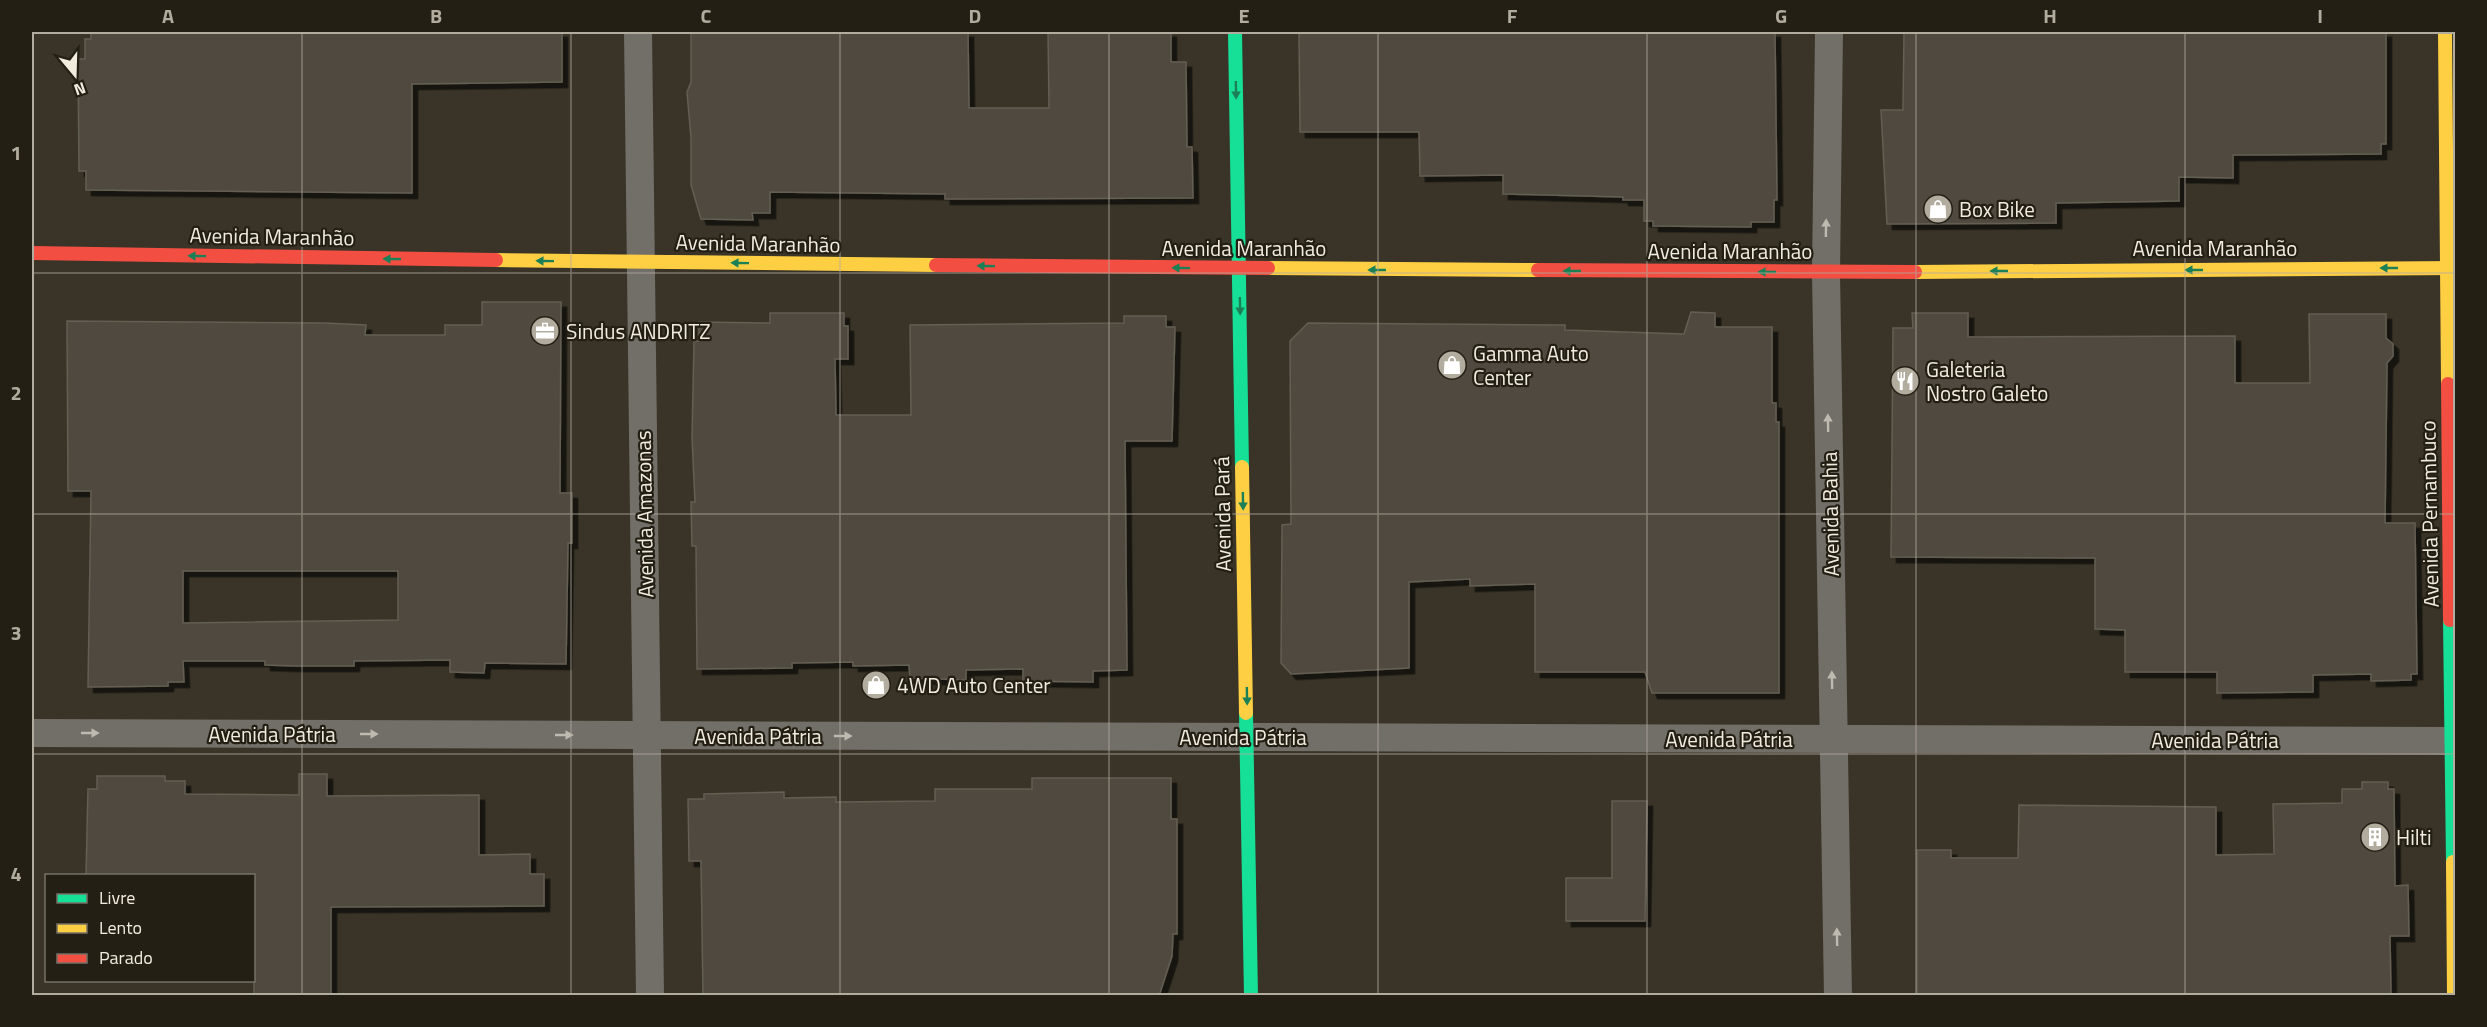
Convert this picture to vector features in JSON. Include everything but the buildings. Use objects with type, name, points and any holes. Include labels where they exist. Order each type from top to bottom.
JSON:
[{"type":"street","name":"Avenida Amazonas","points":[[638,32],[650,996]]},
{"type":"street","name":"Avenida Pará","points":[[1235,32],[1251,996]]},
{"type":"street","name":"Avenida Bahia","points":[[1829,32],[1826,273],[1838,996]]},
{"type":"street","name":"Avenida Pernambuco","points":[[2445,32],[2451,268],[2454,996]]},
{"type":"street","name":"Avenida Maranhão","points":[[32,253],[1239,269],[1826,273],[2451,268]]},
{"type":"street","name":"Avenida Pátria","points":[[32,733],[2454,741]]},
{"type":"traffic: fast","points":[[1235,32],[1242,467]]},
{"type":"traffic: fast","points":[[2450,620],[2453,862]]},
{"type":"traffic: fast","points":[[1246,713],[1251,996]]},
{"type":"traffic: slow","points":[[2445,32],[2448,384]]},
{"type":"traffic: slow","points":[[496,260],[936,265]]},
{"type":"traffic: slow","points":[[1268,268],[1538,270]]},
{"type":"traffic: slow","points":[[1915,272],[2456,268]]},
{"type":"traffic: slow","points":[[1242,467],[1246,713]]},
{"type":"traffic: slow","points":[[2453,862],[2454,996]]},
{"type":"traffic: jam","points":[[32,253],[496,260]]},
{"type":"traffic: jam","points":[[936,265],[1268,268]]},
{"type":"traffic: jam","points":[[1538,270],[1915,272]]},
{"type":"traffic: jam","points":[[2448,384],[2450,620]]},
{"type":"place","name":"Box Bike","points":[[1938,209]]},
{"type":"place","name":"Sindus ANDRITZ","points":[[545,331]]},
{"type":"place","name":"Gamma Auto Center","points":[[1452,365]]},
{"type":"place","name":"Galeteria Nostro Galeto","points":[[1905,381]]},
{"type":"place","name":"4WD Auto Center","points":[[876,685]]},
{"type":"place","name":"Hilti","points":[[2375,837]]}]
